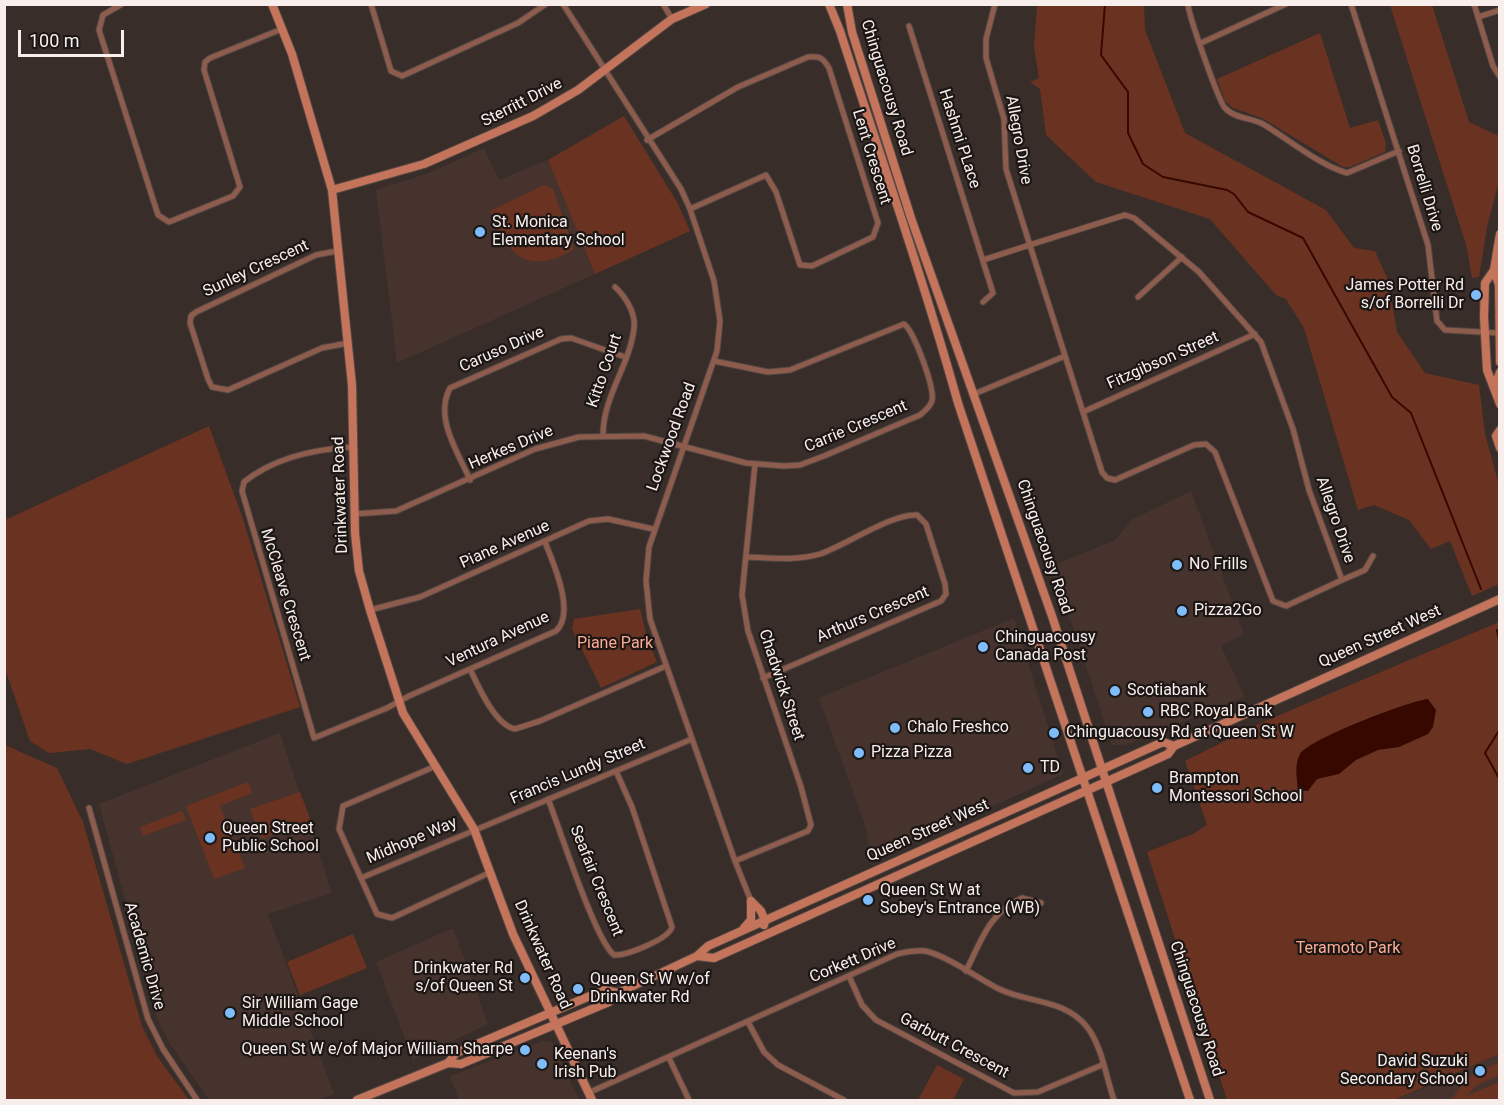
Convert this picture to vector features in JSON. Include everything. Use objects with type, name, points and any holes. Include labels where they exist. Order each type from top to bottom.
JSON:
[{"type":"main road","name":"Drinkwater Road","points":[[272,4],[283,29],[325,160],[332,190],[352,385],[354,514],[359,571],[370,610],[411,730],[474,829],[513,934],[590,1097]]},
{"type":"main road","name":"Sterritt Drive","points":[[332,190],[408,170],[469,145],[563,100],[672,19],[706,4]]},
{"type":"main road","name":"Chinguacousy Road","points":[[829,4],[840,31],[902,225],[929,299],[958,403],[1190,1101]]},
{"type":"main road","name":"Chinguacousy Road","points":[[847,4],[852,32],[911,218],[1107,782],[1210,1101]]},
{"type":"main road","points":[[1500,234],[1494,270],[1485,283],[1484,332],[1487,370],[1500,404]]},
{"type":"main road","points":[[1494,270],[1499,285],[1500,362]]},
{"type":"main road","points":[[1495,386],[1500,372]]},
{"type":"main road","points":[[1500,430],[1496,436],[1500,448]]},
{"type":"main road","name":"Queen Street West","points":[[697,956],[714,957],[1107,782],[1168,754],[1174,746],[1499,601]]},
{"type":"main road","name":"Queen Street West","points":[[357,1101],[448,1063],[461,1064],[609,1002],[618,993],[697,956],[708,946],[725,938],[1163,742],[1174,746]]},
{"type":"main road","points":[[895,862],[901,874]]},
{"type":"main road","points":[[714,957],[715,951],[761,931],[765,921],[761,911],[752,901]]},
{"type":"main road","points":[[725,938],[747,926],[751,920],[752,901]]},
{"type":"main road","name":"Queen Street West","points":[[448,1063],[456,1053],[604,990],[618,993]]},
{"type":"street","points":[[122,4],[103,15],[99,30],[158,215],[169,222],[233,196],[240,187],[204,70],[205,62],[283,29]]},
{"type":"street","points":[[371,4],[391,71],[402,76],[518,23],[546,4]]},
{"type":"street","name":"Lockwood Road","points":[[563,4],[647,140],[681,189],[690,208],[714,281],[720,334],[714,361],[653,529],[646,580],[650,619],[735,861],[752,901]]},
{"type":"street","points":[[663,4],[672,19]]},
{"type":"street","name":"Allegro Drive","points":[[995,4],[986,39],[986,58],[1004,119],[1006,170],[1102,472],[1110,480],[1119,479],[1194,445],[1206,444],[1212,447],[1268,592],[1276,604],[1286,606],[1342,580],[1314,506],[1293,429],[1272,367],[1255,334],[1225,299],[1182,257],[1129,215],[1030,245]]},
{"type":"street","points":[[1188,4],[1189,18],[1201,43],[1219,100],[1230,112],[1262,124],[1347,173],[1399,151]]},
{"type":"street","points":[[1201,43],[1286,4]]},
{"type":"street","name":"Borrelli Drive","points":[[1351,4],[1432,257],[1437,321],[1445,330],[1498,333]]},
{"type":"street","points":[[1474,4],[1493,66],[1500,77]]},
{"type":"street","points":[[1478,17],[1500,10]]},
{"type":"street","name":"Hashmi PLace","points":[[909,26],[993,293],[983,302]]},
{"type":"street","name":"Lent Crescent","points":[[647,140],[738,87],[808,57],[818,57],[824,60],[829,68],[878,223],[873,237],[812,266],[802,267],[798,263],[776,192],[766,175],[690,208]]},
{"type":"street","points":[[983,260],[1030,245]]},
{"type":"street","name":"Sunley Crescent","points":[[337,251],[316,255],[196,312],[191,316],[190,323],[208,379],[212,387],[219,389],[228,390],[322,348],[348,343]]},
{"type":"street","points":[[1138,297],[1182,257]]},
{"type":"street","name":"Kitto Court","points":[[603,435],[603,414],[634,327],[624,296],[615,287]]},
{"type":"street","name":"Carrie Crescent","points":[[683,446],[755,464],[800,465],[927,409],[933,396],[911,330],[904,324],[789,370],[768,372],[714,361]]},
{"type":"street","name":"Fitzgibson Street","points":[[1083,412],[1255,334]]},
{"type":"street","name":"Caruso Drive","points":[[470,480],[447,426],[444,406],[450,388],[561,339],[571,338],[625,357]]},
{"type":"street","points":[[974,394],[1065,356]]},
{"type":"street","name":"Herkes Drive","points":[[354,514],[396,512],[470,480],[535,448],[579,436],[644,436],[683,446]]},
{"type":"street","name":"McCleave Crescent","points":[[354,447],[322,448],[276,463],[244,482],[243,501],[314,738],[400,701]]},
{"type":"street","name":"Chadwick Street","points":[[735,861],[808,831],[811,825],[748,631],[742,595],[755,464]]},
{"type":"street","name":"Arthurs Crescent","points":[[747,556],[802,558],[858,538],[907,514],[917,515],[926,524],[945,584],[946,594],[941,601],[763,678]]},
{"type":"street","name":"Piane Avenue","points":[[370,610],[420,597],[589,521],[608,519],[653,529]]},
{"type":"street","name":"Ventura Avenue","points":[[400,701],[556,631],[562,623],[562,594],[546,542]]},
{"type":"street","points":[[1342,580],[1365,570],[1373,556]]},
{"type":"street","points":[[470,669],[480,691],[503,723],[515,729],[540,722],[666,666]]},
{"type":"street","name":"Francis Lundy Street","points":[[474,829],[692,739]]},
{"type":"street","points":[[436,766],[343,806],[339,829],[377,914],[392,918],[491,872]]},
{"type":"street","name":"Seafair Crescent","points":[[548,799],[591,913],[609,949],[614,955],[622,955],[665,937],[672,927],[632,807],[616,771]]},
{"type":"street","name":"Academic Drive","points":[[88,808],[147,1015],[159,1042],[198,1101]]},
{"type":"street","name":"Midhope Way","points":[[360,878],[474,829]]},
{"type":"street","points":[[966,970],[988,926],[1005,906],[1022,898],[1041,903]]},
{"type":"street","name":"Corkett Drive","points":[[590,1097],[669,1058],[897,954],[926,951],[1021,997],[1051,1003],[1071,1012],[1087,1026],[1097,1045],[1114,1101]]},
{"type":"street","name":"Garbutt Crescent","points":[[849,976],[862,1005],[876,1020],[1014,1093],[1038,1092],[1102,1065]]},
{"type":"street","points":[[748,1022],[764,1052],[778,1065],[844,1101]]},
{"type":"street","points":[[669,1058],[689,1101]]},
{"type":"shaded area","name":"St. Monica Elementary School","points":[[484,148],[499,180],[548,160],[595,274],[397,363],[376,190],[429,173]]},
{"type":"shaded area","points":[[1191,491],[1244,634],[1221,646],[1245,697],[1125,745],[1112,745],[1072,624],[1049,567],[1115,540],[1133,519]]},
{"type":"shaded area","points":[[1014,618],[1063,774],[871,862],[866,828],[819,698]]},
{"type":"shaded area","points":[[1428,699],[1436,710],[1433,727],[1428,734],[1399,747],[1378,750],[1356,760],[1339,774],[1317,779],[1308,791],[1298,790],[1297,762],[1300,754],[1307,747],[1360,722],[1401,706]]},
{"type":"shaded area","points":[[280,733],[332,893],[268,914],[334,1094],[317,1100],[209,1100],[169,1042],[158,1021],[99,804]]},
{"type":"shaded area","points":[[453,928],[488,1024],[413,1060],[376,962]]},
{"type":"shaded area","points":[[543,1041],[550,1041],[553,1044],[579,1100],[459,1100],[450,1076]]},
{"type":"shaded area","name":"David Suzuki Secondary School","points":[[1499,1054],[1499,1100],[1394,1100],[1422,1089]]},
{"type":"green space","points":[[1037,5],[1144,5],[1145,30],[1185,133],[1326,210],[1354,248],[1375,251],[1388,280],[1397,332],[1425,373],[1479,385],[1485,434],[1499,485],[1499,584],[1472,596],[1450,541],[1431,549],[1409,520],[1374,505],[1358,510],[1304,328],[1286,299],[1276,295],[1210,219],[1096,182],[1046,135],[1040,89],[1030,82],[1039,78],[1034,48]]},
{"type":"green space","points":[[1390,5],[1432,5],[1469,122],[1499,136],[1499,181],[1487,227],[1479,277],[1472,278],[1467,248]]},
{"type":"green space","points":[[1320,33],[1350,128],[1378,120],[1386,143],[1385,152],[1350,167],[1343,167],[1262,118],[1233,108],[1225,101],[1217,79]]},
{"type":"green space","points":[[624,116],[677,202],[690,231],[595,274],[548,160]]},
{"type":"green space","points":[[544,185],[553,189],[574,249],[544,261],[532,261],[512,250],[503,239],[490,211]]},
{"type":"green space","points":[[209,426],[242,516],[300,707],[127,764],[90,749],[49,753],[30,741],[5,669],[5,520]]},
{"type":"green space","name":"Piane Park","points":[[640,609],[647,638],[657,662],[601,688],[572,629],[574,619]]},
{"type":"green space","name":"Teramoto Park","points":[[1499,622],[1499,1054],[1394,1100],[1227,1100],[1147,852],[1193,834],[1207,825],[1185,761],[1263,722]]},
{"type":"green space","points":[[4,740],[7,746],[57,768],[83,822],[142,1026],[157,1056],[189,1100],[5,1100]]},
{"type":"green space","points":[[248,782],[252,793],[220,806],[245,868],[214,879],[186,806]]},
{"type":"green space","points":[[300,792],[311,821],[261,839],[250,809]]},
{"type":"green space","points":[[182,811],[186,820],[143,836],[140,827]]},
{"type":"green space","points":[[353,934],[367,968],[300,995],[287,962]]},
{"type":"green space","points":[[1499,1062],[1499,1075],[1477,1085],[1466,1096],[1499,1082],[1499,1100],[1451,1100],[1467,1078]]},
{"type":"green space","points":[[937,1065],[964,1079],[953,1100],[918,1100]]},
{"type":"waterway","points":[[1105,4],[1101,55],[1128,92],[1128,133],[1143,164],[1163,177],[1227,190],[1234,194],[1248,212],[1303,238],[1392,397],[1411,413],[1481,589]]},
{"type":"waterway","points":[[1497,630],[1500,644]]},
{"type":"waterway","points":[[1500,729],[1485,753],[1500,780]]},
{"type":"place","name":"St. Monica Elementary School","points":[[480,232]]},
{"type":"place","name":"James Potter Rd s/of Borrelli Dr","points":[[1476,295]]},
{"type":"place","name":"No Frills","points":[[1177,565]]},
{"type":"place","name":"Pizza2Go","points":[[1182,611]]},
{"type":"place","name":"Chinguacousy Canada Post","points":[[983,647]]},
{"type":"place","name":"Scotiabank","points":[[1115,691]]},
{"type":"place","name":"RBC Royal Bank","points":[[1148,712]]},
{"type":"place","name":"Chalo Freshco","points":[[895,728]]},
{"type":"place","name":"Chinguacousy Rd at Queen St W","points":[[1054,733]]},
{"type":"place","name":"Pizza Pizza","points":[[859,753]]},
{"type":"place","name":"TD","points":[[1028,768]]},
{"type":"place","name":"Brampton Montessori School","points":[[1157,788]]},
{"type":"place","name":"Queen Street Public School","points":[[210,838]]},
{"type":"place","name":"Queen St W at Sobey's Entrance (WB)","points":[[868,900]]},
{"type":"place","name":"Drinkwater Rd s/of Queen St","points":[[525,978]]},
{"type":"place","name":"Queen St W w/of Drinkwater Rd","points":[[578,989]]},
{"type":"place","name":"Sir William Gage Middle School","points":[[230,1013]]},
{"type":"place","name":"Queen St W e/of Major William Sharpe","points":[[525,1050]]},
{"type":"place","name":"Keenan's Irish Pub","points":[[542,1064]]},
{"type":"place","name":"David Suzuki Secondary School","points":[[1480,1071]]}]
